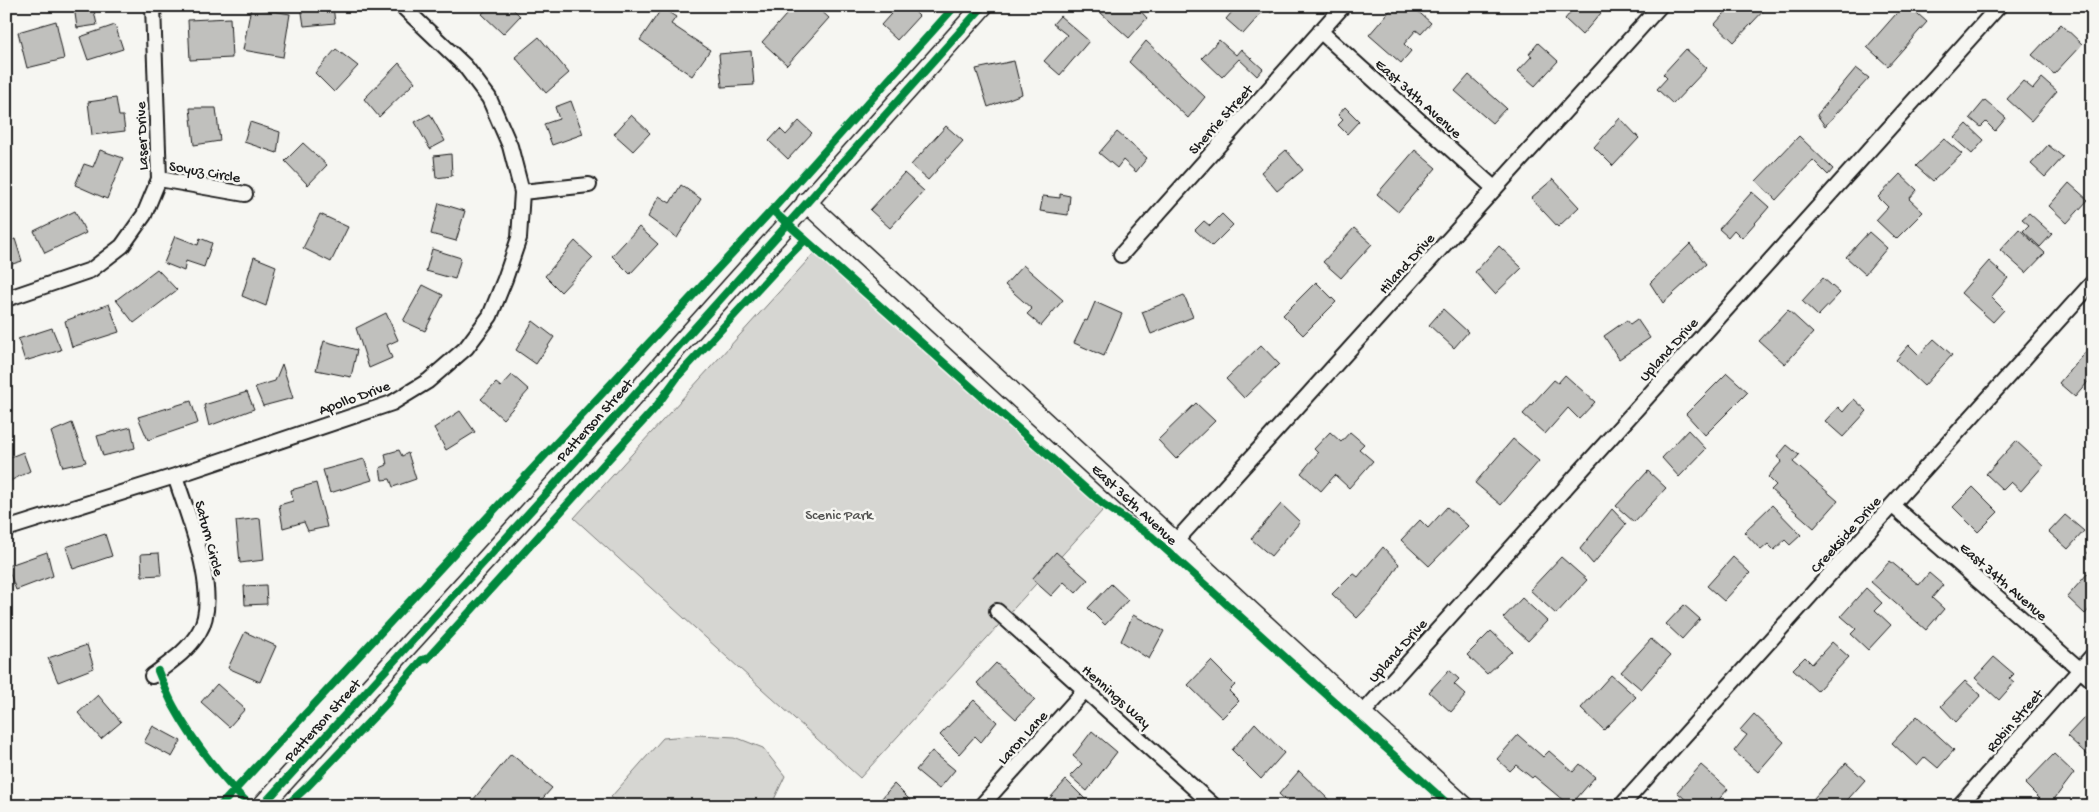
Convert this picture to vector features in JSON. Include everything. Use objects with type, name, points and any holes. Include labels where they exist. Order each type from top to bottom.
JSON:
[{"type":"street","name":"Laser Drive","points":[[6,299],[91,270],[122,246],[144,215],[159,179],[153,6]]},
{"type":"street","name":"Apollo Drive","points":[[6,529],[175,476],[392,403],[428,380],[466,348],[490,316],[506,280],[519,238],[522,192],[510,146],[489,98],[465,66],[402,6]]},
{"type":"street","name":"Hiland Drive","points":[[1176,541],[1660,6]]},
{"type":"street","name":"Upland Drive","points":[[1362,714],[1998,6]]},
{"type":"street","name":"Patterson Street","points":[[262,806],[552,488],[981,7]]},
{"type":"street","name":"Sherrie Street","points":[[1121,255],[1341,7]]},
{"type":"street","name":"East 34th Avenue","points":[[1320,31],[1495,189]]},
{"type":"street","name":"Soyuz Circle","points":[[159,179],[245,194]]},
{"type":"street","points":[[522,192],[589,185]]},
{"type":"street","name":"East 36th Avenue","points":[[806,202],[1464,806]]},
{"type":"street","name":"Creekside Drive","points":[[1621,806],[2093,282]]},
{"type":"street","name":"Saturn Circle","points":[[152,676],[184,652],[200,631],[207,609],[205,573],[175,476]]},
{"type":"street","name":"East 34th Avenue","points":[[1893,506],[2093,681]]},
{"type":"street","name":"Hennings Way","points":[[997,611],[1214,806]]},
{"type":"street","name":"Robin Street","points":[[1960,806],[2093,655]]},
{"type":"street","name":"Laron Lane","points":[[981,806],[1086,689]]},
{"type":"green space","name":"Scenic Park","points":[[817,250],[1103,510],[860,778],[574,518]]},
{"type":"green space","points":[[699,735],[735,737],[763,748],[785,776],[771,806],[621,806],[611,797],[663,738]]},
{"type":"building","points":[[74,6],[93,6],[97,25],[77,28]]},
{"type":"building","points":[[301,6],[333,6],[335,23],[304,26]]},
{"type":"building","points":[[489,6],[510,6],[520,16],[503,34],[482,14]]},
{"type":"building","points":[[794,6],[816,6],[829,18],[787,65],[762,42]]},
{"type":"building","points":[[898,6],[909,6],[919,16],[897,40],[881,25]]},
{"type":"building","points":[[1108,6],[1136,6],[1147,18],[1129,38],[1101,13]]},
{"type":"building","points":[[1237,6],[1277,6],[1271,13],[1266,8],[1243,34],[1226,19]]},
{"type":"building","points":[[1394,6],[1412,6],[1431,23],[1421,34],[1416,30],[1404,44],[1411,51],[1401,63],[1369,35]]},
{"type":"building","points":[[1576,6],[1607,6],[1582,35],[1565,19]]},
{"type":"building","points":[[1731,6],[1768,6],[1734,42],[1715,24]]},
{"type":"building","points":[[1903,6],[1909,6],[1927,22],[1888,66],[1867,47]]},
{"type":"building","points":[[251,7],[290,14],[283,57],[243,50]]},
{"type":"building","points":[[662,8],[676,17],[671,24],[710,50],[692,76],[640,40]]},
{"type":"building","points":[[1060,16],[1089,41],[1060,75],[1044,61],[1067,35],[1053,24]]},
{"type":"building","points":[[230,18],[232,58],[190,60],[188,20]]},
{"type":"building","points":[[56,21],[64,59],[27,68],[18,32]]},
{"type":"building","points":[[2061,24],[2082,44],[2054,74],[2032,55]]},
{"type":"building","points":[[115,25],[123,49],[88,60],[80,37]]},
{"type":"building","points":[[539,37],[569,73],[546,93],[515,57]]},
{"type":"building","points":[[1219,40],[1236,55],[1241,49],[1263,69],[1257,76],[1239,59],[1222,77],[1202,58]]},
{"type":"building","points":[[1146,41],[1205,97],[1188,118],[1129,62]]},
{"type":"building","points":[[1538,43],[1558,61],[1535,86],[1518,71],[1532,56],[1529,54]]},
{"type":"building","points":[[336,49],[358,66],[334,92],[315,73]]},
{"type":"building","points":[[1686,49],[1707,68],[1673,104],[1657,89],[1667,78],[1663,74]]},
{"type":"building","points":[[751,51],[754,85],[722,87],[719,54]]},
{"type":"building","points":[[1014,61],[1022,94],[988,107],[976,69]]},
{"type":"building","points":[[399,63],[415,82],[379,117],[364,99]]},
{"type":"building","points":[[1856,68],[1869,78],[1825,126],[1817,115]]},
{"type":"building","points":[[1469,75],[1506,108],[1492,123],[1455,91]]},
{"type":"building","points":[[2042,78],[2057,91],[2031,121],[2007,99],[2023,81],[2033,89]]},
{"type":"building","points":[[116,98],[119,116],[123,116],[125,131],[92,135],[88,102]]},
{"type":"building","points":[[1985,100],[2006,118],[1995,131],[1986,122],[1981,127],[1970,118]]},
{"type":"building","points":[[571,101],[583,134],[552,145],[544,124],[559,119],[555,107]]},
{"type":"building","points":[[1345,107],[1359,121],[1347,134],[1338,125],[1343,120],[1338,115]]},
{"type":"building","points":[[190,108],[216,108],[220,141],[194,145]]},
{"type":"building","points":[[430,114],[445,141],[430,149],[415,122]]},
{"type":"building","points":[[631,115],[650,133],[633,151],[614,134]]},
{"type":"building","points":[[1620,118],[1639,138],[1613,166],[1594,147]]},
{"type":"building","points":[[799,121],[812,133],[788,159],[769,141],[780,129],[786,135]]},
{"type":"building","points":[[250,122],[280,132],[277,153],[244,142]]},
{"type":"building","points":[[1967,124],[1984,140],[1972,154],[1954,138]]},
{"type":"building","points":[[946,126],[963,141],[928,180],[911,165]]},
{"type":"building","points":[[1117,132],[1147,158],[1136,172],[1123,160],[1117,168],[1099,153]]},
{"type":"building","points":[[1799,136],[1833,169],[1828,175],[1813,160],[1776,200],[1756,181]]},
{"type":"building","points":[[1944,139],[1962,154],[1933,181],[1916,166]]},
{"type":"building","points":[[303,143],[327,165],[308,185],[285,161]]},
{"type":"building","points":[[2048,145],[2063,157],[2045,177],[2031,164]]},
{"type":"building","points":[[100,150],[123,158],[107,199],[75,185],[84,164],[93,167]]},
{"type":"building","points":[[1286,150],[1303,170],[1277,191],[1261,172]]},
{"type":"building","points":[[1415,150],[1436,168],[1398,212],[1377,194]]},
{"type":"building","points":[[451,154],[452,176],[436,178],[434,156]]},
{"type":"building","points":[[904,173],[924,191],[890,228],[870,210]]},
{"type":"building","points":[[1900,174],[1917,190],[1909,199],[1923,212],[1896,239],[1876,220],[1888,207],[1878,197]]},
{"type":"building","points":[[1553,179],[1579,207],[1558,227],[1531,198]]},
{"type":"building","points":[[2069,183],[2088,200],[2067,223],[2049,206]]},
{"type":"building","points":[[681,185],[701,199],[677,238],[648,217],[659,196],[670,203]]},
{"type":"building","points":[[1752,192],[1769,207],[1742,238],[1734,230],[1728,237],[1719,229]]},
{"type":"building","points":[[1060,194],[1070,196],[1068,215],[1040,211],[1043,196],[1060,198]]},
{"type":"building","points":[[439,203],[465,211],[456,241],[431,234]]},
{"type":"building","points":[[75,211],[86,233],[45,253],[34,231]]},
{"type":"building","points":[[2029,213],[2052,234],[2040,247],[2023,231],[2029,225],[2022,219]]},
{"type":"building","points":[[320,214],[348,227],[331,262],[303,248]]},
{"type":"building","points":[[1222,214],[1233,225],[1212,246],[1195,230],[1204,221],[1210,226]]},
{"type":"building","points":[[639,227],[658,244],[630,274],[612,256]]},
{"type":"building","points":[[1354,228],[1372,244],[1341,278],[1323,262]]},
{"type":"building","points":[[2019,229],[2045,253],[2026,273],[2000,250]]},
{"type":"building","points":[[1869,232],[1887,248],[1865,274],[1846,257]]},
{"type":"building","points":[[175,236],[198,245],[200,238],[212,243],[204,267],[186,261],[184,271],[164,263]]},
{"type":"building","points":[[15,239],[22,261],[6,266],[6,242]]},
{"type":"building","points":[[575,241],[593,258],[561,292],[545,276]]},
{"type":"building","points":[[1690,244],[1706,264],[1663,303],[1650,283]]},
{"type":"building","points":[[1499,246],[1522,268],[1495,294],[1475,272]]},
{"type":"building","points":[[432,249],[461,258],[455,279],[426,271]]},
{"type":"building","points":[[254,257],[276,266],[266,306],[242,296]]},
{"type":"building","points":[[1989,261],[2008,278],[1991,297],[2004,310],[1993,322],[1961,293]]},
{"type":"building","points":[[1023,265],[1063,300],[1041,326],[1027,314],[1032,309],[1005,285]]},
{"type":"building","points":[[157,269],[177,290],[134,323],[116,300]]},
{"type":"building","points":[[1823,278],[1840,293],[1818,316],[1802,301]]},
{"type":"building","points":[[1316,282],[1336,302],[1303,335],[1283,315]]},
{"type":"building","points":[[423,285],[443,295],[425,331],[403,321]]},
{"type":"building","points":[[1184,295],[1193,317],[1151,334],[1142,312]]},
{"type":"building","points":[[1095,302],[1122,314],[1104,356],[1074,343],[1085,320],[1087,321]]},
{"type":"building","points":[[109,304],[119,332],[72,347],[65,321]]},
{"type":"building","points":[[1443,309],[1468,332],[1454,348],[1429,325]]},
{"type":"building","points":[[1788,310],[1813,333],[1785,364],[1759,341]]},
{"type":"building","points":[[386,313],[398,340],[387,345],[392,358],[369,368],[356,328]]},
{"type":"building","points":[[1637,319],[1650,338],[1619,359],[1604,336],[1627,320],[1630,324]]},
{"type":"building","points":[[533,321],[554,337],[536,364],[516,350]]},
{"type":"building","points":[[52,328],[61,350],[25,361],[18,339]]},
{"type":"building","points":[[1934,339],[1952,355],[1924,386],[1896,360],[1909,345],[1919,355]]},
{"type":"building","points":[[324,341],[357,350],[351,377],[316,370]]},
{"type":"building","points":[[1261,345],[1279,364],[1244,398],[1226,379]]},
{"type":"building","points":[[2086,351],[2093,357],[2093,376],[2075,397],[2059,383]]},
{"type":"building","points":[[282,364],[293,398],[263,406],[255,387],[275,381]]},
{"type":"building","points":[[1727,373],[1748,392],[1705,435],[1686,414]]},
{"type":"building","points":[[512,375],[529,390],[503,419],[481,399],[496,383],[501,387]]},
{"type":"building","points":[[1565,375],[1595,402],[1579,419],[1568,408],[1545,434],[1523,414],[1554,380],[1558,383]]},
{"type":"building","points":[[247,392],[254,409],[209,426],[204,405]]},
{"type":"building","points":[[1854,399],[1867,411],[1843,437],[1825,421],[1838,407],[1843,412]]},
{"type":"building","points":[[191,401],[198,423],[148,440],[138,417]]},
{"type":"building","points":[[1196,403],[1215,421],[1176,459],[1158,440]]},
{"type":"building","points":[[460,411],[475,432],[446,450],[434,428]]},
{"type":"building","points":[[72,423],[86,462],[63,467],[51,432]]},
{"type":"building","points":[[131,427],[135,448],[103,456],[97,436]]},
{"type":"building","points":[[1688,430],[1706,449],[1679,477],[1662,458]]},
{"type":"building","points":[[1330,432],[1341,442],[1350,432],[1364,444],[1359,449],[1373,461],[1349,488],[1335,475],[1321,491],[1301,473],[1318,453],[1314,449]]},
{"type":"building","points":[[1513,439],[1539,461],[1501,505],[1475,483]]},
{"type":"building","points":[[2016,441],[2043,466],[2021,491],[2011,482],[2003,490],[1986,474]]},
{"type":"building","points":[[1787,445],[1799,455],[1793,462],[1838,501],[1814,528],[1771,490],[1776,485],[1768,477],[1782,461],[1777,457]]},
{"type":"building","points":[[399,450],[402,456],[408,453],[416,479],[393,487],[390,479],[382,480],[380,468],[387,465],[385,454]]},
{"type":"building","points":[[23,452],[30,471],[6,483],[6,459]]},
{"type":"building","points":[[364,459],[372,480],[330,493],[323,470]]},
{"type":"building","points":[[1648,471],[1666,488],[1634,522],[1616,506]]},
{"type":"building","points":[[316,483],[327,527],[308,531],[304,522],[283,528],[279,505],[293,501],[291,490]]},
{"type":"building","points":[[1973,487],[1998,512],[1978,532],[1953,507]]},
{"type":"building","points":[[1281,504],[1300,522],[1271,556],[1251,539]]},
{"type":"building","points":[[1772,505],[1801,535],[1790,545],[1785,540],[1774,550],[1768,544],[1761,550],[1744,532]]},
{"type":"building","points":[[1447,507],[1468,526],[1429,566],[1401,540],[1420,520],[1428,528]]},
{"type":"building","points":[[1612,509],[1626,524],[1593,564],[1580,549]]},
{"type":"building","points":[[2065,515],[2084,531],[2068,549],[2049,532]]},
{"type":"building","points":[[260,518],[264,560],[240,563],[236,521]]},
{"type":"building","points":[[105,534],[112,556],[73,569],[66,547]]},
{"type":"building","points":[[2093,546],[2093,558],[2087,553]]},
{"type":"building","points":[[1383,547],[1399,564],[1381,593],[1357,618],[1332,594],[1353,573],[1358,577]]},
{"type":"building","points":[[47,552],[53,576],[16,590],[7,566]]},
{"type":"building","points":[[1056,552],[1088,580],[1076,593],[1064,582],[1051,596],[1032,579]]},
{"type":"building","points":[[159,553],[161,575],[142,576],[141,554]]},
{"type":"building","points":[[1561,557],[1587,580],[1556,614],[1530,590]]},
{"type":"building","points":[[1733,557],[1750,573],[1724,601],[1707,586]]},
{"type":"building","points":[[1890,561],[1919,585],[1929,573],[1943,585],[1932,598],[1944,609],[1926,630],[1871,582]]},
{"type":"building","points":[[2088,573],[2093,577],[2093,605],[2085,614],[2067,597]]},
{"type":"building","points":[[1111,584],[1128,600],[1105,625],[1088,608]]},
{"type":"building","points":[[266,585],[267,604],[245,605],[244,586]]},
{"type":"building","points":[[1866,588],[1882,603],[1875,610],[1891,625],[1868,650],[1851,634],[1856,629],[1841,616]]},
{"type":"building","points":[[1522,598],[1547,621],[1528,641],[1503,618]]},
{"type":"building","points":[[1684,605],[1700,619],[1682,639],[1666,624]]},
{"type":"building","points":[[1133,615],[1164,631],[1149,659],[1121,641]]},
{"type":"building","points":[[1491,631],[1512,651],[1487,674],[1467,655]]},
{"type":"building","points":[[245,632],[276,646],[260,682],[228,668]]},
{"type":"building","points":[[1651,639],[1670,656],[1641,689],[1621,672]]},
{"type":"building","points":[[1832,642],[1849,657],[1817,691],[1793,669],[1805,657],[1812,664]]},
{"type":"building","points":[[87,645],[94,668],[58,682],[48,658]]},
{"type":"building","points":[[1994,657],[2014,674],[2009,679],[2014,683],[1999,700],[1975,678]]},
{"type":"building","points":[[1211,661],[1235,685],[1229,691],[1239,701],[1222,718],[1188,685]]},
{"type":"building","points":[[996,663],[1035,699],[1016,719],[977,683]]},
{"type":"building","points":[[1449,670],[1459,679],[1454,684],[1466,695],[1451,712],[1429,692]]},
{"type":"building","points":[[1611,675],[1636,697],[1604,730],[1581,708]]},
{"type":"building","points":[[1965,681],[1981,695],[1956,722],[1941,706]]},
{"type":"building","points":[[217,684],[245,709],[229,727],[201,702]]},
{"type":"building","points":[[98,695],[121,722],[101,739],[78,713]]},
{"type":"building","points":[[974,700],[997,722],[981,742],[975,736],[959,754],[940,735]]},
{"type":"building","points":[[1754,714],[1784,742],[1758,772],[1734,751],[1747,735],[1740,730]]},
{"type":"building","points":[[1917,716],[1954,750],[1938,768],[1925,757],[1917,766],[1892,743]]},
{"type":"building","points":[[2085,717],[2093,724],[2093,760],[2067,736]]},
{"type":"building","points":[[1255,723],[1284,753],[1261,779],[1232,750]]},
{"type":"building","points":[[153,726],[181,741],[172,757],[144,742]]},
{"type":"building","points":[[1092,731],[1117,752],[1087,791],[1070,776],[1082,764],[1073,756]]},
{"type":"building","points":[[1518,735],[1543,757],[1549,751],[1573,772],[1580,764],[1595,777],[1570,806],[1534,776],[1532,778],[1516,765],[1510,771],[1497,759]]},
{"type":"building","points":[[932,751],[955,770],[939,789],[916,770]]},
{"type":"building","points":[[511,754],[552,788],[536,806],[468,806]]},
{"type":"building","points":[[2054,754],[2074,773],[2049,806],[2047,806],[2025,784]]},
{"type":"building","points":[[1846,763],[1865,780],[1842,806],[1821,806],[1813,799]]},
{"type":"building","points":[[1701,765],[1728,789],[1713,806],[1693,806],[1677,792]]},
{"type":"building","points":[[1299,771],[1329,800],[1324,806],[1292,806],[1279,794]]},
{"type":"building","points":[[1066,780],[1090,804],[1088,806],[1043,806]]},
{"type":"building","points":[[894,784],[916,806],[875,806]]},
{"type":"cycle path","points":[[220,806],[772,210],[955,6]]},
{"type":"cycle path","points":[[262,806],[545,495],[983,6]]},
{"type":"cycle path","points":[[772,210],[1103,504],[1151,536],[1450,806]]},
{"type":"cycle path","points":[[286,806],[308,786],[388,702],[422,660],[427,659],[655,408],[679,375],[805,240]]},
{"type":"cycle path","points":[[158,671],[181,720],[209,760],[251,806]]}]
